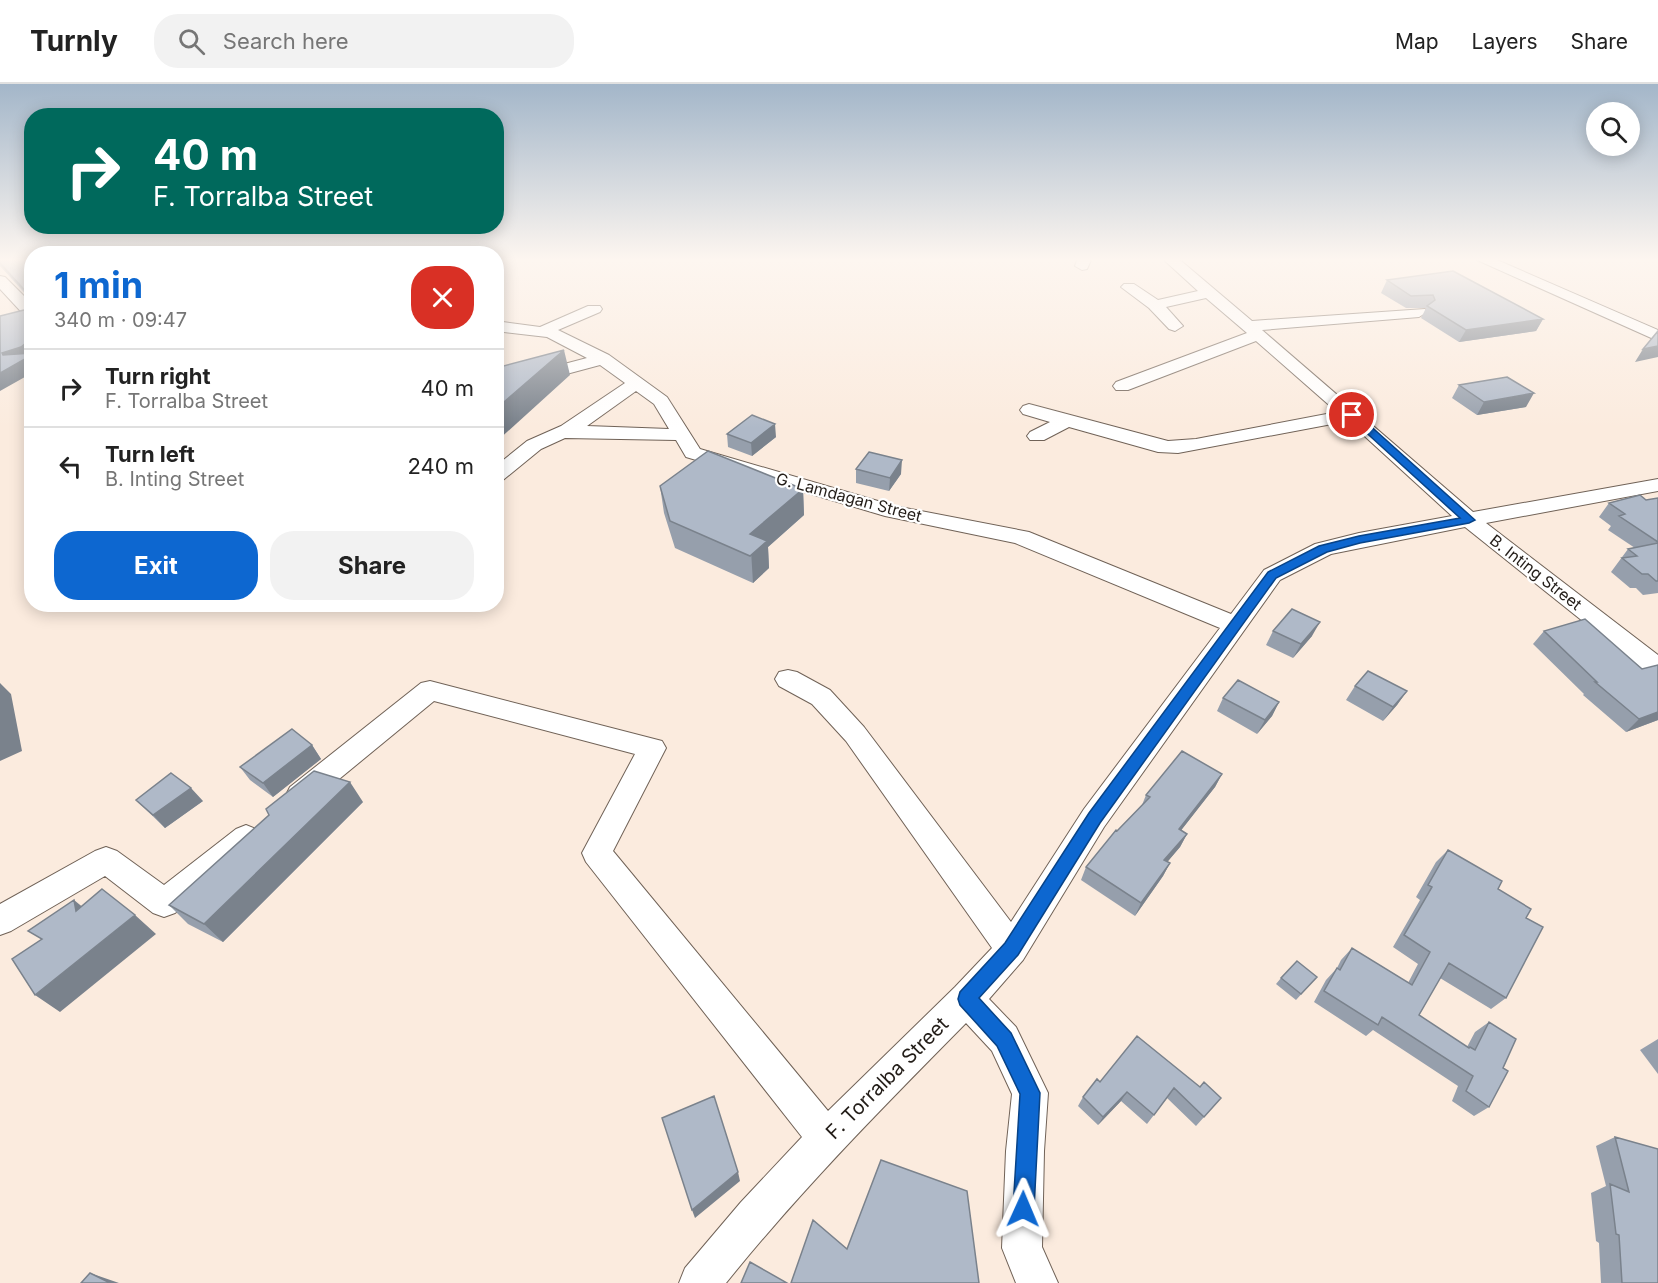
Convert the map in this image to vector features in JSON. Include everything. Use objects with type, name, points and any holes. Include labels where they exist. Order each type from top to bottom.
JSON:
[{"type":"street","points":[[541,332],[578,316]]},
{"type":"street","points":[[1165,316],[1175,326]]},
{"type":"street","name":"B. Inting Street","points":[[1237,316],[1469,520],[1658,668]]},
{"type":"street","points":[[1122,387],[1254,330],[1383,316]]},
{"type":"street","points":[[1612,316],[1658,336]]},
{"type":"street","name":"G. Lamdagan Street","points":[[504,327],[551,333],[603,359],[661,401],[693,453],[892,512],[1021,537],[1234,625]]},
{"type":"street","points":[[504,386],[603,359]]},
{"type":"street","points":[[504,469],[534,445],[561,433],[638,383]]},
{"type":"street","points":[[1029,410],[1158,446],[1191,447],[1233,436],[1352,415]]},
{"type":"street","points":[[1066,421],[1041,435],[1086,438],[1104,437],[1113,433]]},
{"type":"street","points":[[561,433],[576,431],[681,435]]},
{"type":"street","name":"F. Torralba Street","points":[[700,1283],[755,1216],[827,1138],[967,999],[1012,949],[1094,818],[1272,575],[1323,549],[1359,540],[1658,485]]},
{"type":"street","points":[[1632,489],[1658,506]]},
{"type":"street","points":[[788,680],[821,697],[855,734],[1012,949]]},
{"type":"street","points":[[0,921],[106,860],[164,903],[430,690],[652,748],[597,853],[827,1138]]},
{"type":"street","points":[[967,999],[1004,1039],[1030,1093],[1025,1151],[1022,1248],[1037,1283]]},
{"type":"building","points":[[0,316],[24,316],[24,345],[2,353],[3,355],[24,354],[24,360],[0,373]]},
{"type":"building","points":[[1443,316],[1537,316],[1543,319],[1466,330]]},
{"type":"building","points":[[1658,331],[1658,346],[1643,349]]},
{"type":"building","points":[[564,350],[504,402],[504,366]]},
{"type":"building","points":[[1507,377],[1534,393],[1484,402],[1459,385]]},
{"type":"building","points":[[752,415],[775,424],[751,443],[727,434]]},
{"type":"building","points":[[708,451],[803,489],[750,534],[767,541],[750,556],[670,521],[660,486]]},
{"type":"building","points":[[869,452],[902,460],[890,478],[856,469]]},
{"type":"building","points":[[1640,495],[1646,500],[1658,498],[1658,542],[1619,516],[1625,514],[1609,503]]},
{"type":"building","points":[[1658,543],[1658,581],[1648,574],[1642,574],[1622,558],[1637,556],[1628,549]]},
{"type":"building","points":[[1292,609],[1320,622],[1301,644],[1273,631]]},
{"type":"building","points":[[1585,619],[1642,669],[1658,665],[1658,712],[1639,719],[1595,682],[1597,682],[1544,631]]},
{"type":"building","points":[[1368,671],[1407,691],[1393,707],[1355,686]]},
{"type":"building","points":[[1238,680],[1279,702],[1265,720],[1223,698]]},
{"type":"building","points":[[292,729],[312,745],[263,783],[240,767]]},
{"type":"building","points":[[1182,751],[1222,774],[1179,829],[1187,834],[1164,860],[1170,863],[1141,903],[1086,867],[1116,830],[1150,797],[1146,795]]},
{"type":"building","points":[[314,771],[350,782],[204,924],[169,905],[269,815],[266,809]]},
{"type":"building","points":[[171,773],[191,788],[153,815],[136,800]]},
{"type":"building","points":[[1448,850],[1502,881],[1498,889],[1531,909],[1526,918],[1543,927],[1506,998],[1449,963],[1419,1015],[1475,1050],[1489,1022],[1516,1039],[1503,1068],[1508,1071],[1489,1107],[1466,1091],[1473,1076],[1382,1017],[1378,1025],[1324,991],[1337,968],[1340,970],[1352,948],[1412,985],[1430,952],[1404,935],[1432,887],[1428,885]]},
{"type":"building","points":[[102,889],[135,915],[35,995],[12,959],[42,939],[28,931],[74,900],[76,911]]},
{"type":"building","points":[[1297,961],[1317,977],[1301,994],[1281,978]]},
{"type":"building","points":[[1137,1036],[1200,1087],[1204,1082],[1221,1098],[1204,1117],[1174,1088],[1154,1115],[1127,1092],[1103,1117],[1083,1097],[1097,1079],[1100,1082]]},
{"type":"building","points":[[714,1096],[738,1172],[692,1210],[662,1118]]},
{"type":"building","points":[[1615,1137],[1658,1149],[1658,1283],[1622,1283],[1619,1235],[1616,1234],[1610,1184],[1629,1192]]},
{"type":"building","points":[[881,1160],[967,1191],[979,1283],[791,1283],[813,1220],[847,1249]]},
{"type":"building","points":[[750,1262],[787,1283],[741,1283]]},
{"type":"building","points":[[90,1273],[110,1283],[81,1283]]},
{"type":"route","points":[[1023,1209],[1030,1093],[1004,1039],[967,999],[1012,949],[1094,818],[1272,575],[1323,549],[1359,540],[1469,520],[1352,415]]}]
